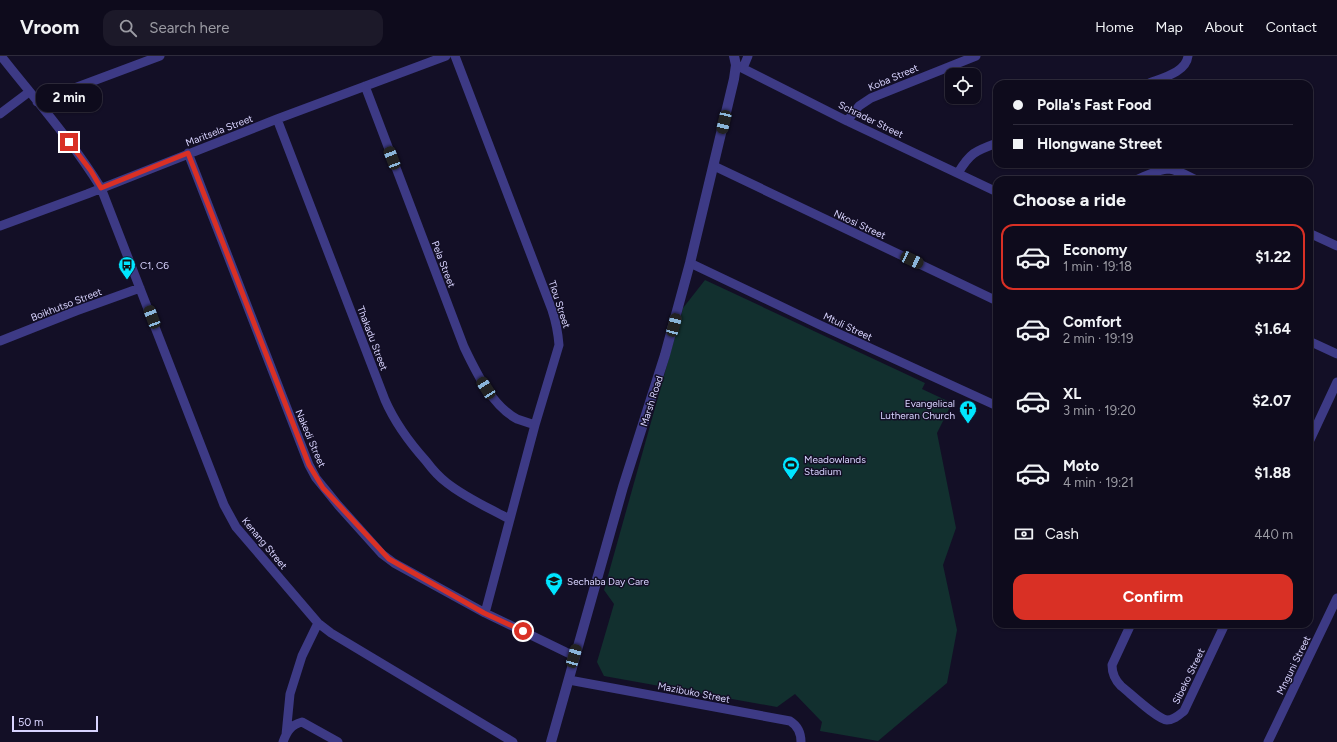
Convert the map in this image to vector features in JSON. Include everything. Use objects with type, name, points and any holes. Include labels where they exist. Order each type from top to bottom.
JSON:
[{"type":"street","name":"Kenang Street","points":[[1,56],[82,159],[101,188],[224,505],[236,527],[318,623],[331,633],[513,742]]},
{"type":"street","points":[[37,102],[160,56]]},
{"type":"street","name":"Maritsela Street","points":[[0,226],[88,194],[188,153],[446,56]]},
{"type":"street","name":"Tlou Street","points":[[454,56],[558,326],[559,345],[535,426],[484,613]]},
{"type":"street","points":[[738,63],[748,56]]},
{"type":"street","name":"Koba Street","points":[[847,120],[859,106],[871,98],[976,56]]},
{"type":"street","points":[[1156,80],[1183,67],[1188,56]]},
{"type":"street","name":"Schrader Street","points":[[738,63],[847,120],[993,190]]},
{"type":"street","name":"Marsh Road","points":[[550,742],[569,680],[574,656],[623,487],[666,355],[714,166],[738,63]]},
{"type":"street","name":"Pela Street","points":[[365,86],[464,347],[486,388],[504,409],[517,418],[535,426]]},
{"type":"street","points":[[0,114],[29,92]]},
{"type":"street","name":"Thakadu Street","points":[[277,119],[391,415],[408,441],[446,483],[509,519]]},
{"type":"street","points":[[958,173],[965,161],[973,153],[993,145]]},
{"type":"street","name":"Nakedi Street","points":[[188,153],[296,433],[316,478],[338,505],[389,559],[484,613],[574,656]]},
{"type":"street","name":"Nkosi Street","points":[[714,166],[993,299]]},
{"type":"street","points":[[1146,176],[1168,169],[1187,176]]},
{"type":"street","points":[[1313,235],[1337,246]]},
{"type":"street","name":"Mtuli Street","points":[[690,262],[820,325],[993,404]]},
{"type":"street","name":"Boikhutso Street","points":[[0,341],[140,288]]},
{"type":"street","points":[[1313,343],[1337,354]]},
{"type":"street","points":[[1313,433],[1337,382]]},
{"type":"street","name":"Mnguni Street","points":[[1268,742],[1337,598]]},
{"type":"street","points":[[285,739],[290,694],[302,656],[318,623]]},
{"type":"street","name":"Sibeko Street","points":[[1129,628],[1112,665],[1112,672],[1117,683],[1158,716],[1166,720],[1175,718],[1184,711],[1223,628]]},
{"type":"street","name":"Mazibuko Street","points":[[569,680],[790,721],[794,723],[800,733],[800,742]]},
{"type":"street","points":[[285,739],[292,726],[302,722],[338,742]]},
{"type":"green space","name":"Meadowlands Stadium","points":[[705,280],[925,383],[922,389],[952,403],[937,433],[956,528],[943,565],[957,630],[947,683],[878,741],[820,731],[822,722],[795,694],[777,707],[604,676],[597,662],[614,604],[604,590],[683,308]]},
{"type":"place","name":"C1, C6","points":[[127,280]]},
{"type":"place","name":"Evangelical Lutheran Church","points":[[968,424]]},
{"type":"place","name":"Meadowlands Stadium","points":[[791,480]]},
{"type":"place","name":"Sechaba Day Care","points":[[554,596]]},
{"type":"route","points":[[69,142],[91,171],[101,188],[188,153],[309,465],[323,488],[382,554],[394,563],[484,613],[523,631]]}]
